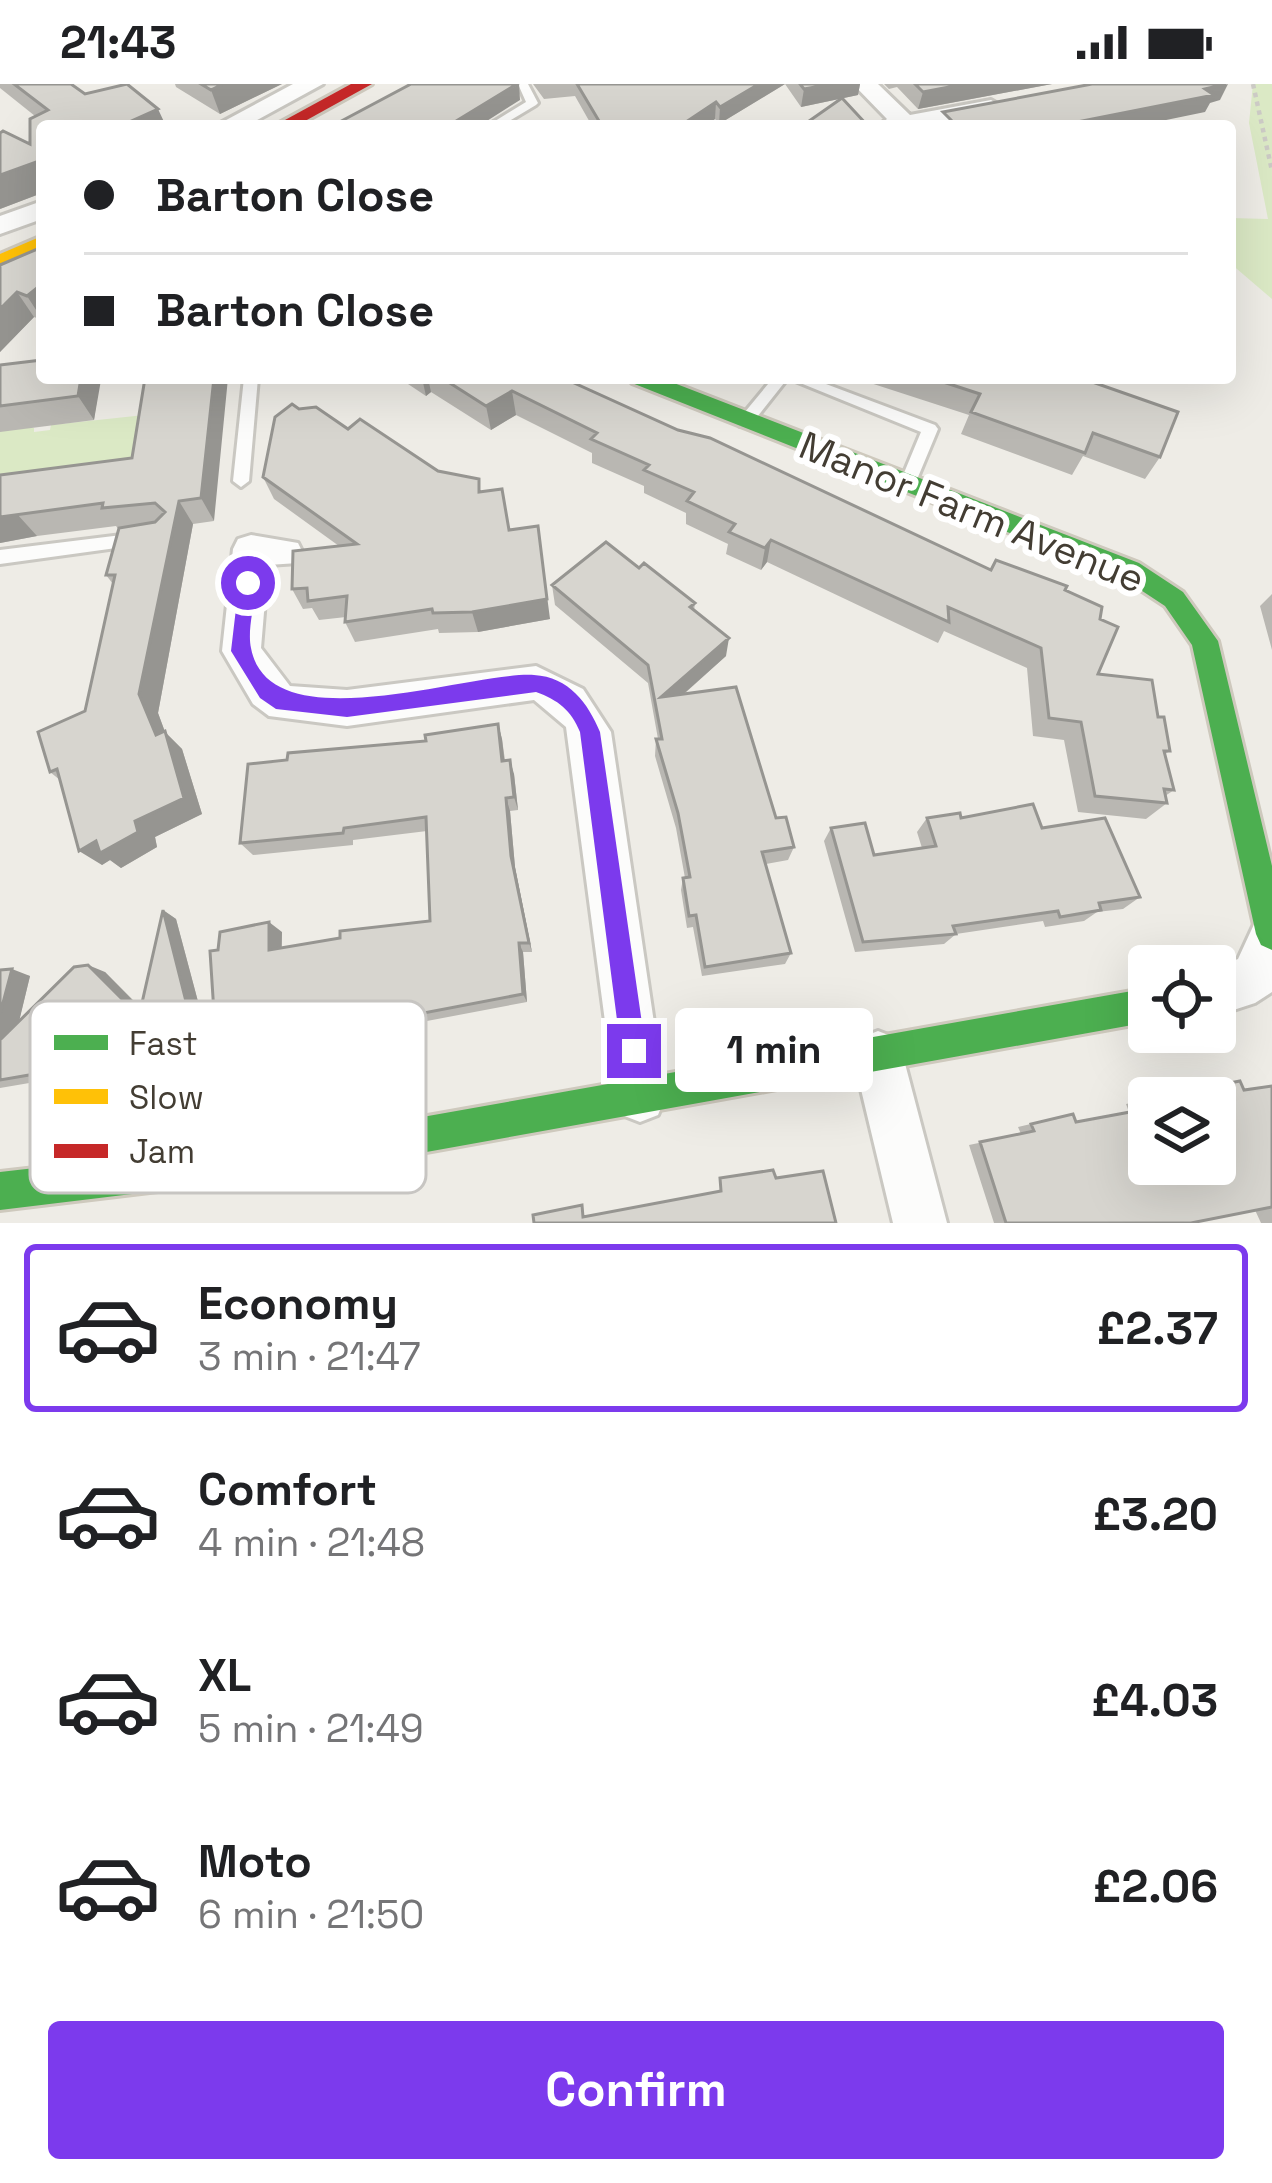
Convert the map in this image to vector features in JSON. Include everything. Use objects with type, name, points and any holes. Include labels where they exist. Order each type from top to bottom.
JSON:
[{"type":"street","points":[[865,84],[894,120]]},
{"type":"street","points":[[248,120],[358,85]]},
{"type":"street","points":[[291,120],[318,101],[394,94]]},
{"type":"street","points":[[919,120],[1021,101]]},
{"type":"street","points":[[0,226],[36,211]]},
{"type":"street","points":[[0,250],[36,240]]},
{"type":"street","points":[[0,261],[36,241]]},
{"type":"street","points":[[0,284],[36,268]]},
{"type":"street","name":"Manor Farm Avenue","points":[[654,384],[907,487],[1130,570],[1158,584],[1194,618],[1204,641],[1272,935],[1269,958],[1258,975],[1236,989]]},
{"type":"street","points":[[285,553],[251,549],[241,651],[267,692],[283,703],[347,708],[536,683],[560,692],[580,709],[590,732],[640,1096]]},
{"type":"street","points":[[426,1134],[1128,1009]]},
{"type":"street","points":[[878,1056],[920,1223]]},
{"type":"street","points":[[0,1191],[30,1187]]},
{"type":"lane","points":[[504,120],[532,103],[523,84]]},
{"type":"lane","points":[[242,481],[250,384]]},
{"type":"lane","points":[[745,422],[776,384]]},
{"type":"lane","points":[[811,384],[931,429],[907,487]]},
{"type":"lane","points":[[0,557],[168,535]]},
{"type":"path","points":[[1252,84],[1272,171]]},
{"type":"green space","points":[[1253,84],[1272,84],[1272,299],[1236,268],[1236,218],[1268,219],[1249,123]]},
{"type":"green space","points":[[163,413],[151,455],[0,500],[0,426],[34,428],[34,432],[50,430],[51,425]]},
{"type":"building","points":[[14,84],[71,84],[85,94],[127,84],[158,109],[133,120],[36,120],[36,162],[0,175],[0,133],[30,144],[30,119],[48,110]]},
{"type":"building","points":[[411,84],[517,84],[458,120],[343,120]]},
{"type":"building","points":[[577,84],[759,84],[720,107],[716,102],[689,120],[598,120]]},
{"type":"building","points":[[915,84],[965,84],[923,92]]},
{"type":"building","points":[[1092,84],[1226,84],[1205,89],[1214,95],[1087,120],[951,120],[943,112]]},
{"type":"building","points":[[842,98],[862,120],[811,120]]},
{"type":"building","points":[[36,250],[36,289],[27,296],[17,292],[0,309],[0,265]]},
{"type":"building","points":[[36,361],[36,384],[80,384],[78,396],[0,406],[0,365]]},
{"type":"building","points":[[144,384],[213,384],[201,498],[179,501],[139,694],[156,735],[165,731],[184,798],[135,821],[138,832],[100,853],[96,841],[79,851],[57,769],[50,772],[38,732],[85,711],[115,575],[106,575],[119,528],[155,522],[165,512],[155,503],[102,508],[103,503],[0,517],[0,475],[132,458]]},
{"type":"building","points":[[451,384],[576,384],[678,430],[710,438],[991,570],[996,560],[1067,586],[1065,590],[1102,607],[1100,619],[1118,627],[1098,674],[1152,680],[1170,751],[1164,751],[1174,790],[1164,789],[1167,803],[1095,796],[1081,722],[1049,718],[1041,648],[948,607],[949,622],[771,540],[765,548],[729,532],[735,524],[687,501],[694,492],[644,470],[649,465],[591,439],[597,433],[512,391],[486,406]]},
{"type":"building","points":[[949,384],[1098,384],[1178,412],[1160,457],[1093,433],[1085,453],[971,412],[980,394]]},
{"type":"building","points":[[292,404],[299,409],[316,407],[348,429],[360,419],[438,471],[479,479],[479,492],[502,489],[509,530],[538,526],[547,599],[472,612],[433,613],[432,609],[345,622],[347,596],[308,601],[307,588],[292,589],[293,551],[357,544],[263,477],[275,417]]},
{"type":"building","points":[[606,542],[639,568],[644,563],[695,603],[690,607],[729,638],[661,697],[736,687],[776,818],[786,817],[794,847],[762,852],[791,953],[705,967],[696,915],[689,916],[683,878],[690,877],[678,813],[656,739],[662,739],[648,665],[552,585]]},
{"type":"building","points":[[498,724],[502,761],[510,760],[514,797],[506,798],[511,856],[529,943],[519,943],[523,994],[426,1013],[426,1001],[213,1001],[210,951],[218,950],[220,932],[269,922],[269,950],[340,938],[340,931],[430,921],[426,817],[344,828],[343,833],[240,843],[248,764],[287,760],[288,753],[426,741],[425,735]]},
{"type":"building","points":[[1033,804],[1042,828],[1105,818],[1140,897],[1099,903],[1101,910],[1060,917],[1058,911],[953,926],[956,934],[863,942],[831,828],[865,823],[874,855],[936,846],[927,818],[960,813],[961,818]]},
{"type":"building","points":[[163,910],[186,1001],[142,1001]]},
{"type":"building","points":[[88,965],[124,1001],[40,1001],[74,967]]},
{"type":"building","points":[[12,969],[0,1014],[0,970]]},
{"type":"building","points":[[30,1010],[30,1075],[0,1080],[0,1040]]},
{"type":"building","points":[[1236,1082],[1244,1090],[1272,1086],[1272,1207],[1191,1223],[1006,1223],[980,1142],[1034,1131],[1031,1124],[1073,1114],[1076,1122],[1128,1112],[1128,1185],[1236,1185]]},
{"type":"building","points":[[773,1170],[776,1178],[823,1171],[836,1223],[534,1223],[533,1215],[582,1205],[583,1217],[721,1191],[720,1178]]},
{"type":"traffic: fast","points":[[655,384],[1130,570],[1174,599],[1205,641],[1272,934]]},
{"type":"traffic: fast","points":[[426,1134],[1128,1009]]},
{"type":"traffic: fast","points":[[0,1191],[30,1187]]},
{"type":"traffic: slow","points":[[0,261],[36,245]]},
{"type":"traffic: jam","points":[[295,120],[364,84]]},
{"type":"route","points":[[248,583],[241,651],[267,692],[283,703],[347,708],[536,683],[560,692],[580,709],[590,732],[634,1051]]}]
